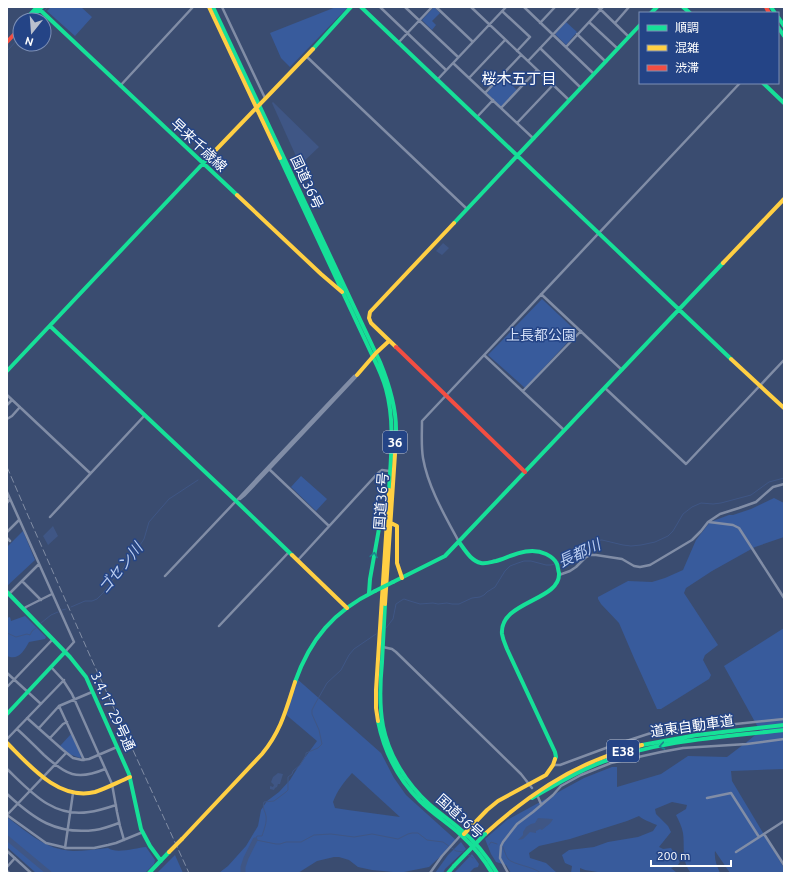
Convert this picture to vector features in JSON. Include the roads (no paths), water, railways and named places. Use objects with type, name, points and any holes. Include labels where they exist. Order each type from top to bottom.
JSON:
[{"type":"main road","name":"国道36号","points":[[209,7],[376,353],[386,377],[392,398],[396,425],[376,690],[376,709],[385,748],[395,769],[407,786],[421,802],[462,835],[482,858],[492,873]]},
{"type":"main road","name":"国道36号","points":[[213,7],[382,379],[388,398],[392,426],[392,471]]},
{"type":"main road","points":[[7,371],[351,7]]},
{"type":"main road","points":[[361,7],[784,408]]},
{"type":"main road","name":"早来千歳線","points":[[40,9],[321,274],[348,296]]},
{"type":"main road","points":[[525,472],[371,323],[369,318],[370,312],[639,26]]},
{"type":"main road","points":[[764,84],[784,103]]},
{"type":"main road","points":[[149,873],[272,742],[280,726],[297,676],[314,644],[330,624],[347,608],[369,593],[445,556],[784,199]]},
{"type":"main road","points":[[50,326],[347,608]]},
{"type":"main road","points":[[357,375],[376,353],[389,341]]},
{"type":"main road","name":"国道36号","points":[[388,522],[380,690],[383,726],[389,747],[399,766],[415,790],[424,800],[484,854],[497,873]]},
{"type":"main road","name":"36","points":[[369,593],[380,523],[388,522],[397,526],[397,563],[402,578]]},
{"type":"main road","points":[[459,542],[471,558],[482,563],[527,551],[534,550],[544,552],[556,562],[559,575],[557,583],[552,589],[508,615],[502,628],[503,639],[507,649],[556,757],[553,765],[546,775],[531,786],[498,801],[462,835]]},
{"type":"main road","name":"3.4.17 29号通","points":[[8,593],[65,652],[80,669],[88,682],[130,777],[134,788],[138,816],[143,832],[149,844],[161,861]]},
{"type":"main road","points":[[7,714],[65,652]]},
{"type":"main road","name":"道東自動車道","points":[[448,873],[484,834],[515,807],[552,781],[591,761],[645,744],[676,738],[784,725]]},
{"type":"main road","name":"道東自動車道","points":[[484,834],[517,808],[554,785],[573,774],[613,758],[645,749],[677,743],[784,730]]},
{"type":"main road","points":[[7,743],[51,784],[73,793],[81,794],[92,792],[130,777]]},
{"type":"street","points":[[120,86],[193,7]]},
{"type":"street","points":[[222,7],[266,98]]},
{"type":"street","points":[[380,7],[446,70]]},
{"type":"street","points":[[405,7],[458,57]]},
{"type":"street","points":[[398,43],[432,7]]},
{"type":"street","points":[[436,7],[473,42]]},
{"type":"street","points":[[471,7],[570,100]]},
{"type":"street","points":[[437,80],[506,7]]},
{"type":"street","points":[[524,7],[594,74]]},
{"type":"street","points":[[527,10],[530,7]]},
{"type":"street","points":[[540,23],[555,7]]},
{"type":"street","points":[[528,61],[578,7]]},
{"type":"street","points":[[614,23],[629,7]]},
{"type":"street","points":[[566,47],[601,8],[629,37]]},
{"type":"street","points":[[502,11],[530,37],[517,51]]},
{"type":"street","points":[[589,22],[618,49]]},
{"type":"street","points":[[577,34],[606,62]]},
{"type":"street","points":[[469,78],[505,40]]},
{"type":"street","points":[[540,48],[581,88]]},
{"type":"street","points":[[485,93],[521,55]]},
{"type":"street","points":[[306,56],[467,209]]},
{"type":"street","points":[[453,63],[534,139]]},
{"type":"street","points":[[501,108],[537,70]]},
{"type":"street","points":[[459,542],[429,480],[423,458],[421,441],[422,421],[739,84]]},
{"type":"street","points":[[517,123],[553,85]]},
{"type":"street","points":[[477,117],[493,100]]},
{"type":"street","points":[[541,294],[622,370]]},
{"type":"street","points":[[523,391],[581,331]]},
{"type":"street","points":[[484,355],[564,430]]},
{"type":"street","points":[[605,388],[686,464],[784,360]]},
{"type":"street","points":[[165,576],[354,376],[357,375]]},
{"type":"street","points":[[7,395],[90,474]]},
{"type":"street","points":[[7,405],[12,400]]},
{"type":"street","points":[[7,419],[20,407]]},
{"type":"street","points":[[50,517],[144,415]]},
{"type":"street","points":[[268,468],[329,526]]},
{"type":"street","points":[[298,560],[378,473],[382,470],[392,471]]},
{"type":"street","points":[[559,575],[570,571],[590,555],[622,559],[634,566],[650,566],[692,540],[708,522],[720,514],[756,502],[774,487],[784,484]]},
{"type":"street","points":[[7,492],[74,642],[65,652]]},
{"type":"street","points":[[7,503],[10,499]]},
{"type":"street","points":[[7,532],[19,520]]},
{"type":"street","points":[[708,522],[739,528],[784,598]]},
{"type":"street","points":[[219,626],[289,552]]},
{"type":"street","points":[[8,593],[39,564]]},
{"type":"street","points":[[22,581],[41,600]]},
{"type":"street","points":[[24,609],[52,594]]},
{"type":"street","points":[[7,687],[53,639]]},
{"type":"street","points":[[382,647],[392,649],[396,652],[522,774],[531,786]]},
{"type":"street","points":[[51,667],[67,685],[112,784],[119,823],[124,840]]},
{"type":"street","points":[[7,673],[41,704]]},
{"type":"street","points":[[7,739],[64,680]]},
{"type":"street","points":[[39,728],[59,706],[93,691]]},
{"type":"street","points":[[59,706],[84,760]]},
{"type":"street","points":[[28,718],[73,758],[84,760],[92,758],[117,746]]},
{"type":"street","points":[[553,765],[560,766],[606,747],[651,733],[784,718]]},
{"type":"street","points":[[50,738],[63,724],[67,722]]},
{"type":"street","points":[[17,729],[54,764],[68,773],[79,775],[92,774],[105,769]]},
{"type":"street","points":[[508,873],[500,858],[500,846],[502,842],[517,824],[553,795],[561,786],[581,775],[611,763],[653,753],[683,748],[747,744],[784,739]]},
{"type":"street","points":[[66,753],[42,776],[7,815],[46,843],[64,848],[94,848],[124,840],[143,832]]},
{"type":"street","points":[[7,769],[40,800],[59,809],[70,812],[90,812],[116,805]]},
{"type":"street","points":[[64,848],[73,793]]},
{"type":"street","points":[[707,798],[731,793],[759,837]]},
{"type":"street","points":[[7,794],[43,822],[51,826],[67,830],[82,831],[94,830],[119,823]]},
{"type":"street","points":[[538,797],[542,804]]},
{"type":"street","points":[[736,852],[784,821]]},
{"type":"street","points":[[764,834],[784,865]]},
{"type":"street","points":[[430,873],[442,856],[462,835]]},
{"type":"street","points":[[7,851],[31,873]]},
{"type":"street","points":[[7,867],[15,858]]},
{"type":"waterway","points":[[44,11],[48,7]]},
{"type":"waterway","points":[[7,51],[12,46]]},
{"type":"waterway","name":"長都川","points":[[558,562],[569,556],[574,551],[594,541],[602,540],[631,546],[655,542],[668,536],[673,531],[683,514],[692,507],[701,503],[721,503],[751,495],[769,482],[784,478]]},
{"type":"waterway","name":"ゴセン川","points":[[71,607],[85,601],[97,599],[121,571],[130,555],[140,545],[144,539],[149,522],[169,499],[198,480]]},
{"type":"waterway","name":"長都川","points":[[386,628],[393,619],[396,604],[404,599],[420,604],[459,604],[472,598],[480,597],[495,587],[510,566],[524,561],[531,561],[546,565],[555,564]]},
{"type":"waterway","name":"ゴセン川","points":[[62,610],[66,609]]},
{"type":"waterway","name":"ゴセン川","points":[[41,623],[51,615],[58,612]]},
{"type":"waterway","name":"ゴセン川","points":[[7,633],[16,637],[27,634],[30,635],[36,628]]},
{"type":"waterway","name":"長都川","points":[[255,840],[257,836],[262,836],[265,826],[266,814],[263,808],[264,802],[274,801],[286,792],[288,790],[288,777],[300,765],[306,753],[318,748],[322,744],[312,710],[327,683],[341,670],[354,649],[376,634]]},
{"type":"waterway","points":[[256,840],[280,844],[286,842],[301,842],[314,835],[331,834],[354,837],[372,834],[398,839],[408,834],[418,833],[427,840],[443,842],[456,851],[464,852]]},
{"type":"waterway","name":"長都川","points":[[7,838],[49,873]]},
{"type":"waterway","name":"長都川","points":[[243,873],[246,858],[255,840]]},
{"type":"waterway","points":[[489,845],[491,842],[497,844]]},
{"type":"waterway","points":[[503,847],[508,859],[541,873]]},
{"type":"waterway","points":[[468,855],[473,858]]},
{"type":"railway","points":[[7,467],[91,658],[189,873]]},
{"type":"district","name":"桜木五丁目","points":[[519,78]]},
{"type":"park label","name":"上長都公園","points":[[541,335]]}]
